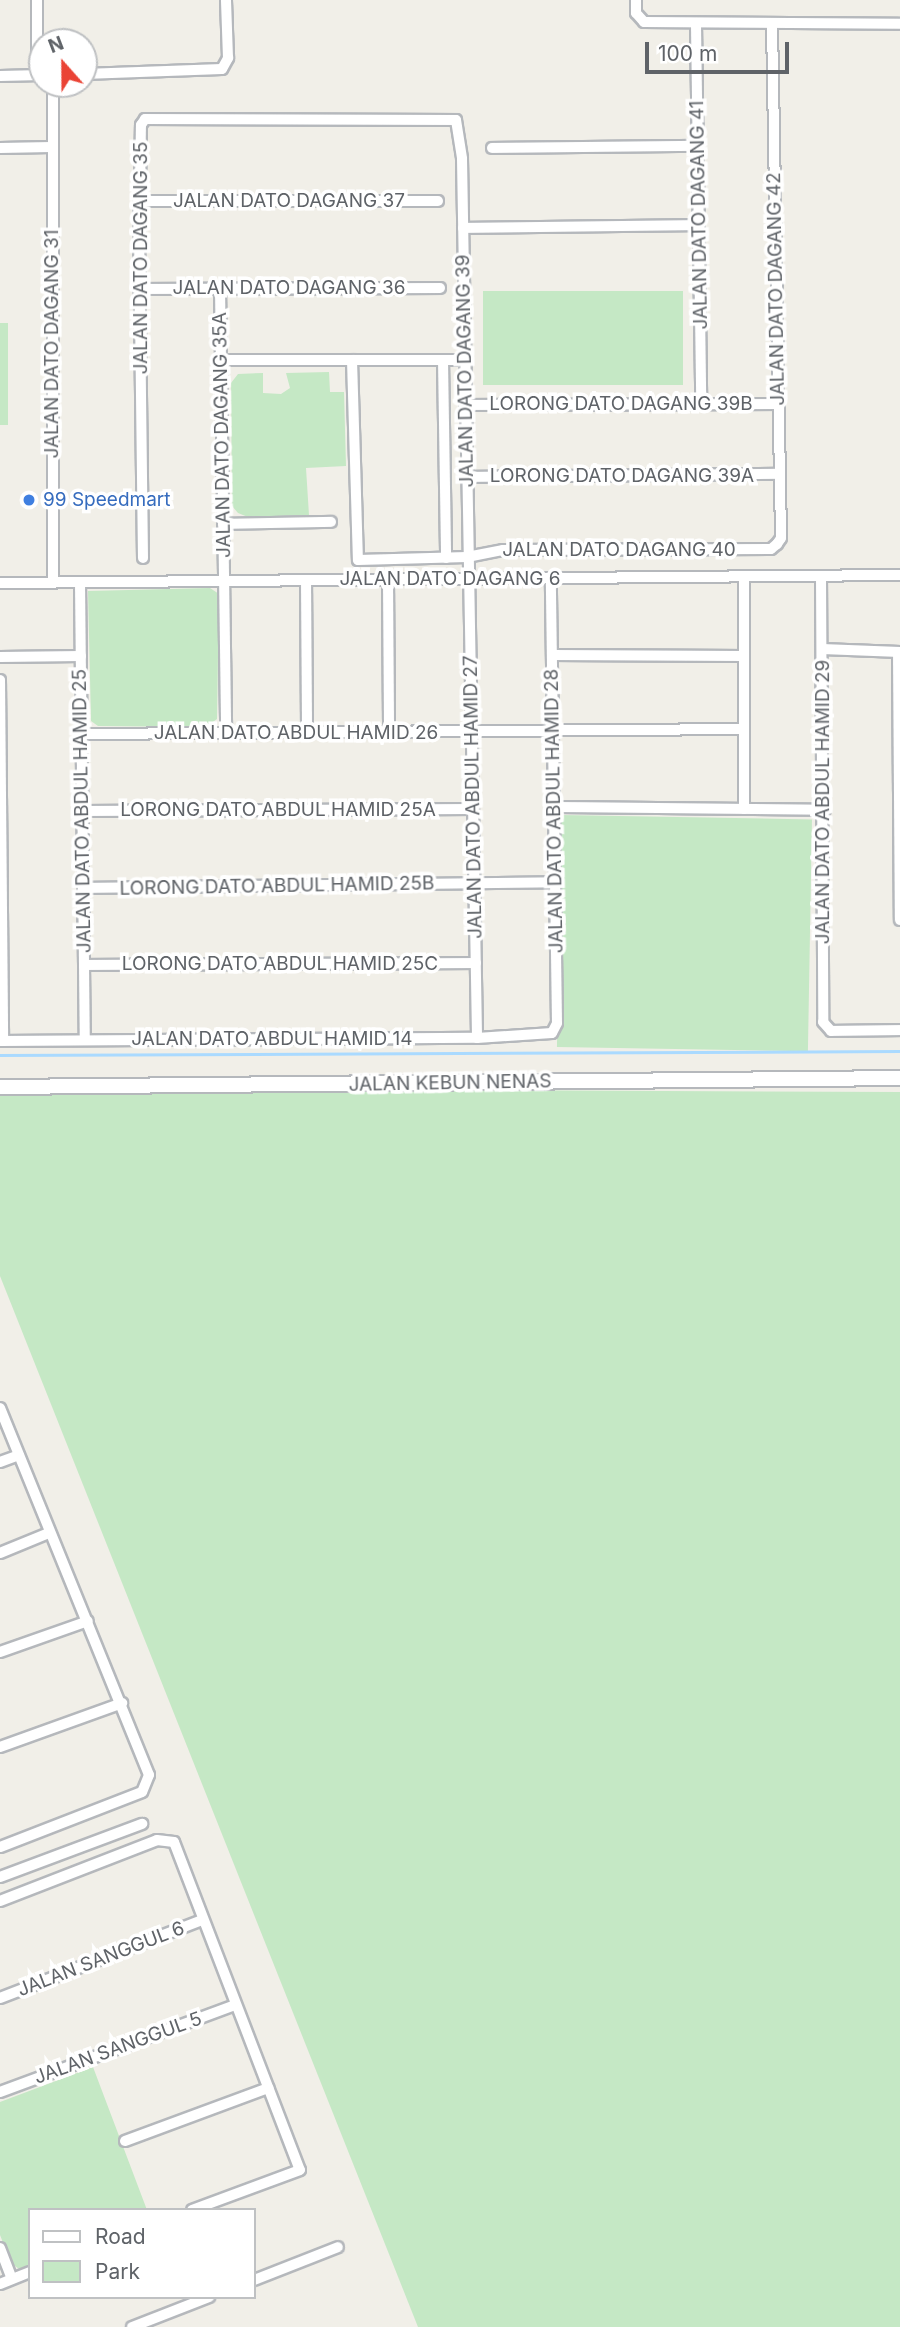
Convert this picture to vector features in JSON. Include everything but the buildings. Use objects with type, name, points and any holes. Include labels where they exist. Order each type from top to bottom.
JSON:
[{"type":"street","points":[[37,0],[38,28]]},
{"type":"street","points":[[98,74],[213,71],[227,66],[226,0]]},
{"type":"street","points":[[636,0],[639,18],[644,22],[696,25],[900,24]]},
{"type":"street","name":"JALAN DATO DAGANG 42","points":[[771,549],[781,538],[772,24]]},
{"type":"street","name":"JALAN DATO DAGANG 41","points":[[696,25],[701,404]]},
{"type":"street","points":[[0,76],[28,75]]},
{"type":"street","name":"JALAN DATO DAGANG 31","points":[[53,98],[53,582]]},
{"type":"street","name":"JALAN DATO DAGANG 39","points":[[305,117],[452,118],[458,125],[464,228],[467,557]]},
{"type":"street","name":"JALAN DATO DAGANG 35","points":[[143,558],[139,289],[141,125],[145,119],[305,117]]},
{"type":"street","points":[[492,148],[698,146]]},
{"type":"street","points":[[0,148],[51,147]]},
{"type":"street","name":"JALAN DATO DAGANG 37","points":[[140,201],[438,201]]},
{"type":"street","points":[[464,228],[699,225]]},
{"type":"street","name":"JALAN DATO DAGANG 35A","points":[[220,288],[226,733]]},
{"type":"street","name":"JALAN DATO DAGANG 36","points":[[139,289],[440,288]]},
{"type":"street","points":[[221,360],[464,360]]},
{"type":"street","name":"JALAN DATO DAGANG 40","points":[[352,360],[358,561],[467,557],[503,550],[771,549]]},
{"type":"street","points":[[443,360],[446,558]]},
{"type":"street","name":"LORONG DATO DAGANG 39B","points":[[465,405],[777,404]]},
{"type":"street","name":"LORONG DATO DAGANG 39A","points":[[466,477],[778,474]]},
{"type":"street","points":[[223,524],[331,522]]},
{"type":"street","name":"JALAN DATO ABDUL HAMID 27","points":[[467,557],[477,1038]]},
{"type":"street","name":"JALAN DATO DAGANG 6","points":[[0,583],[900,575]]},
{"type":"street","name":"JALAN DATO ABDUL HAMID 29","points":[[821,576],[825,1027],[900,1030]]},
{"type":"street","points":[[744,577],[744,809]]},
{"type":"street","name":"JALAN DATO ABDUL HAMID 28","points":[[544,1035],[552,1033],[557,1023],[551,578]]},
{"type":"street","points":[[306,580],[307,733]]},
{"type":"street","points":[[388,580],[389,732]]},
{"type":"street","name":"JALAN DATO ABDUL HAMID 25","points":[[80,582],[85,1040]]},
{"type":"street","points":[[822,649],[899,653],[900,920]]},
{"type":"street","points":[[552,654],[744,656]]},
{"type":"street","points":[[0,657],[80,656]]},
{"type":"street","points":[[0,680],[2,1041]]},
{"type":"street","name":"JALAN DATO ABDUL HAMID 26","points":[[82,734],[744,729]]},
{"type":"street","points":[[554,807],[825,810]]},
{"type":"street","name":"LORONG DATO ABDUL HAMID 25A","points":[[82,811],[473,809]]},
{"type":"street","name":"LORONG DATO ABDUL HAMID 25B","points":[[83,888],[555,883]]},
{"type":"street","name":"LORONG DATO ABDUL HAMID 25C","points":[[84,965],[476,963]]},
{"type":"street","name":"JALAN DATO ABDUL HAMID 14","points":[[2,1041],[477,1038],[544,1035]]},
{"type":"street","name":"JALAN KEBUN NENAS","points":[[0,1087],[900,1078]]},
{"type":"street","points":[[0,1408],[149,1775],[142,1792],[0,1847]]},
{"type":"street","points":[[0,1462],[19,1455]]},
{"type":"street","points":[[0,1553],[49,1533]]},
{"type":"street","points":[[0,1652],[88,1620]]},
{"type":"street","points":[[0,1748],[122,1703]]},
{"type":"street","points":[[0,1877],[142,1824]]},
{"type":"street","points":[[0,1901],[156,1840],[174,1842],[300,2170],[197,2208]]},
{"type":"street","name":"JALAN SANGGUL 6","points":[[0,1998],[202,1920]]},
{"type":"street","name":"JALAN SANGGUL 5","points":[[0,2092],[235,2005]]},
{"type":"street","points":[[125,2141],[268,2088]]},
{"type":"street","points":[[256,2279],[338,2247]]},
{"type":"street","points":[[0,2248],[12,2279]]},
{"type":"street","points":[[0,2284],[28,2273]]},
{"type":"street","points":[[132,2327],[204,2299]]},
{"type":"green space","points":[[483,291],[683,291],[683,385],[483,385]]},
{"type":"green space","points":[[0,323],[8,323],[8,425],[0,425]]},
{"type":"green space","points":[[329,372],[330,392],[344,392],[346,466],[306,468],[309,515],[248,517],[238,513],[232,506],[231,383],[238,374],[263,373],[263,393],[281,394],[290,388],[286,373]]},
{"type":"green space","points":[[210,588],[219,594],[217,719],[206,727],[98,726],[91,721],[88,591]]},
{"type":"green space","points":[[561,815],[812,819],[808,1051],[557,1047]]},
{"type":"green space","points":[[0,1088],[900,1092],[900,2327],[418,2327],[0,1276]]},
{"type":"green space","points":[[93,2067],[146,2208],[28,2208],[28,2266],[19,2269],[11,2263],[0,2235],[0,2102]]},
{"type":"waterway","points":[[0,1055],[900,1051]]},
{"type":"place","name":"99 Speedmart","points":[[29,500]]}]
